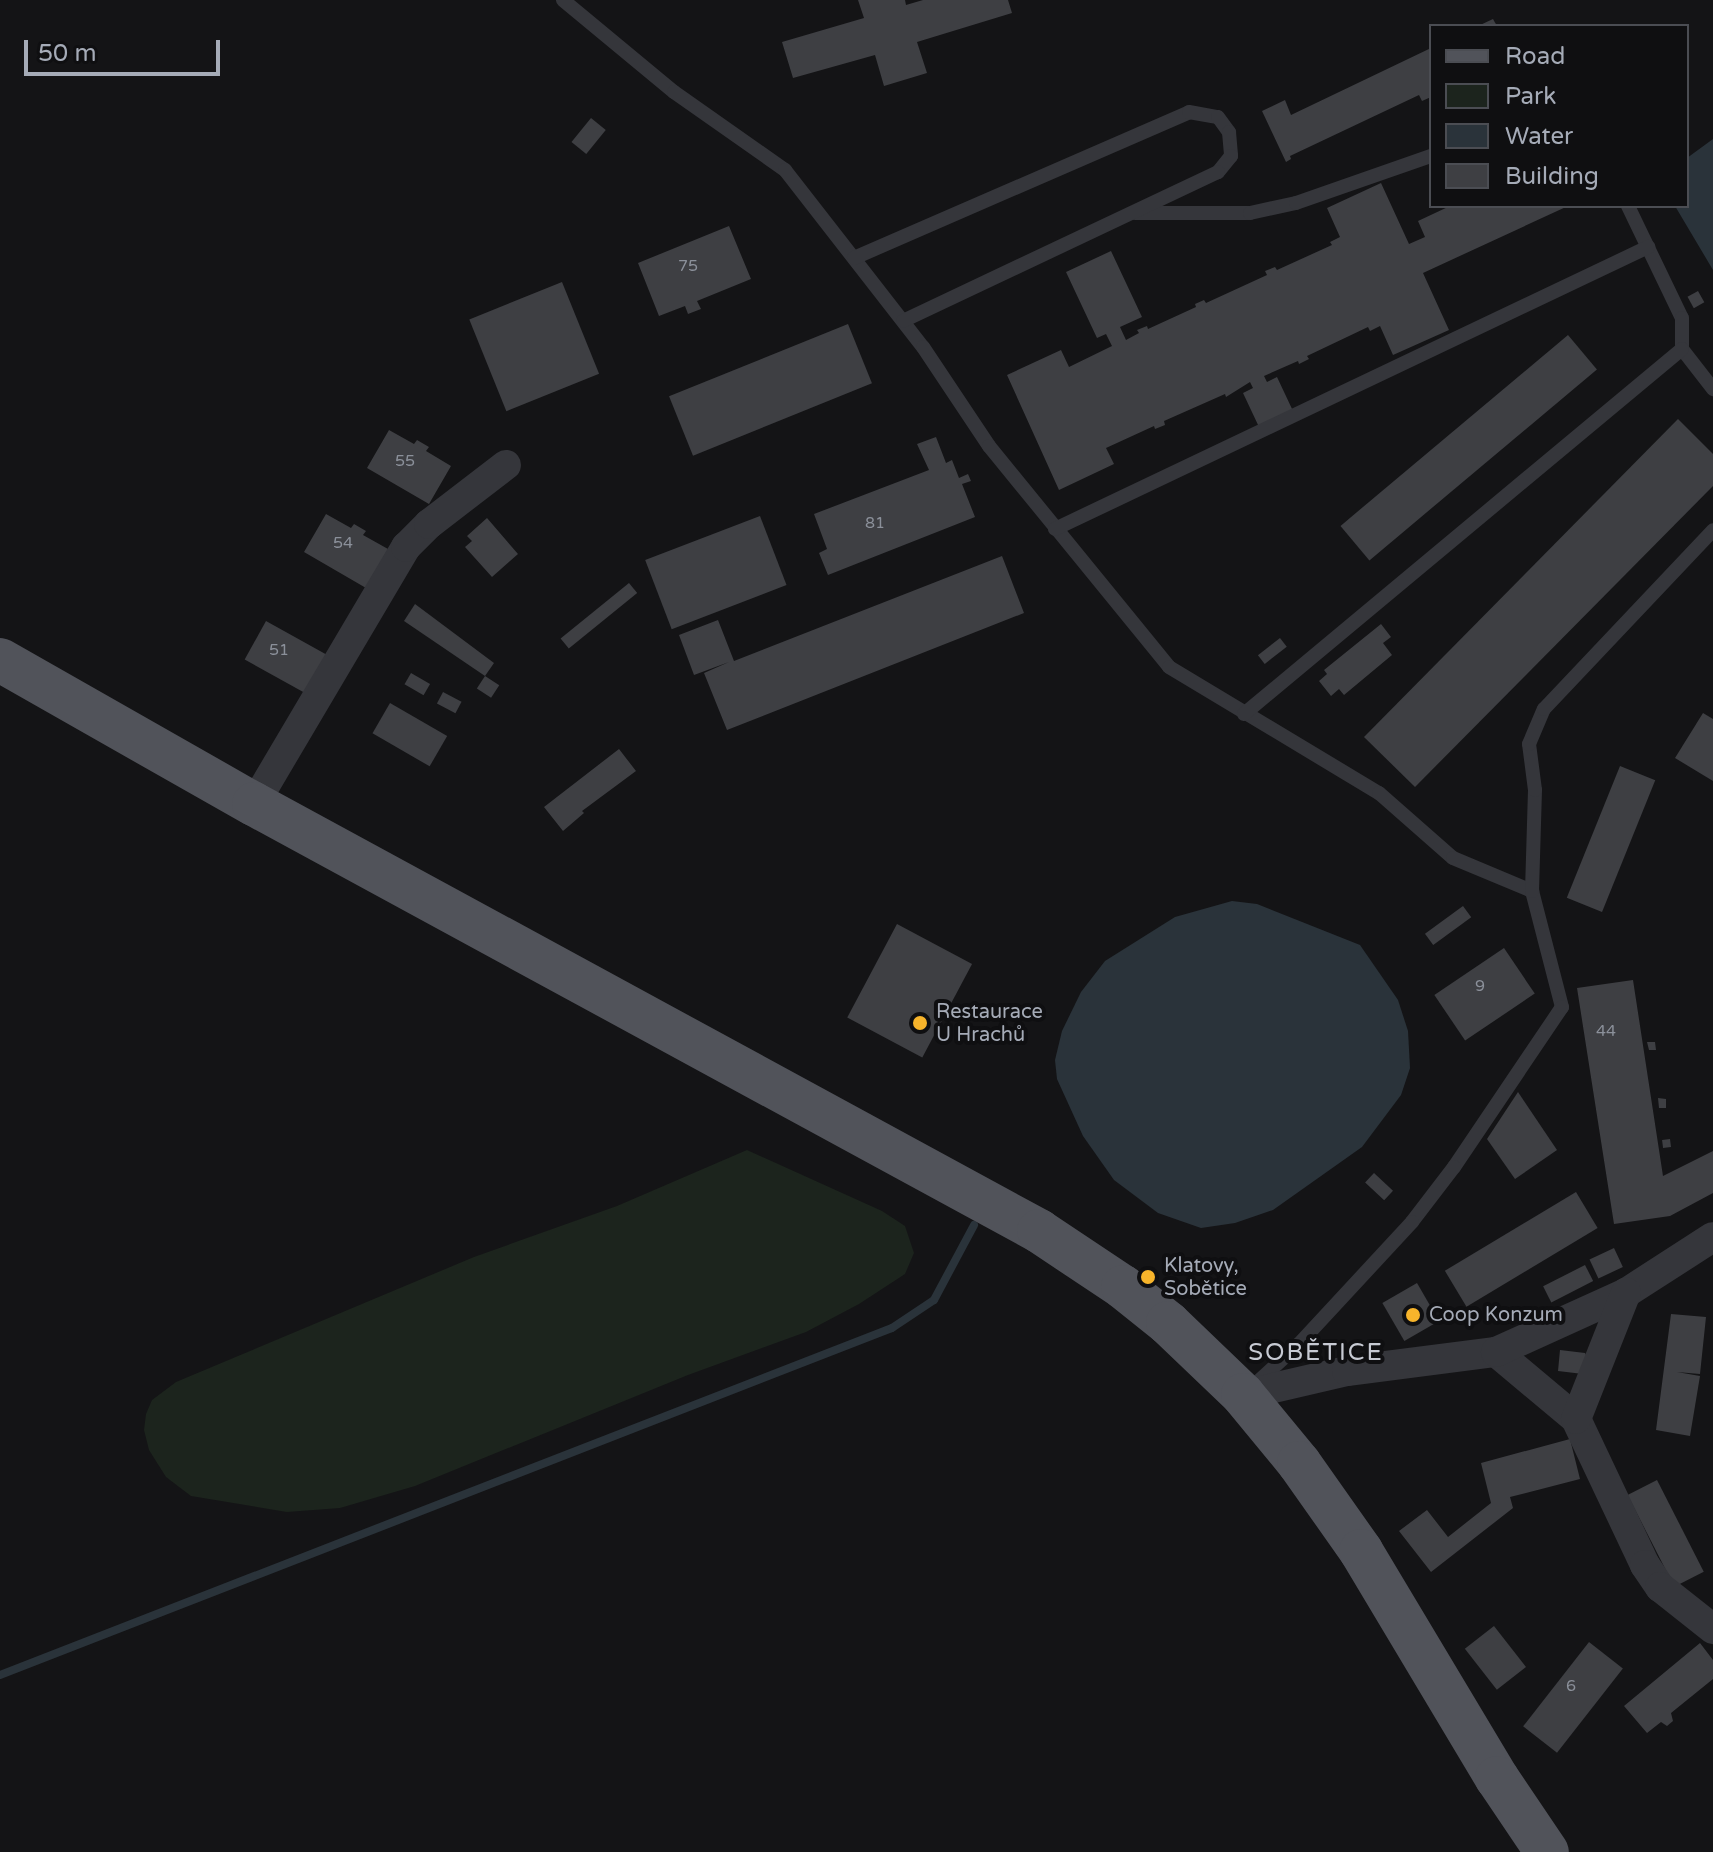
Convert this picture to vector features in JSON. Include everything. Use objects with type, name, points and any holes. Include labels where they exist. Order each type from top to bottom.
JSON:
[{"type":"main road","points":[[0,660],[254,804],[1039,1231],[1123,1287],[1168,1323],[1243,1395],[1299,1463],[1361,1551],[1497,1778],[1547,1852]]},
{"type":"street","points":[[254,804],[406,547],[429,524],[506,465]]},
{"type":"street","points":[[1243,1395],[1347,1371],[1496,1352],[1626,1293],[1713,1237]]},
{"type":"street","points":[[1576,1419],[1626,1293]]},
{"type":"street","points":[[1496,1352],[1576,1419],[1645,1565],[1660,1587],[1713,1629]]},
{"type":"lane","points":[[563,0],[674,92],[785,170],[903,321],[989,446],[1169,667],[1379,793],[1453,858],[1532,891]]},
{"type":"lane","points":[[854,258],[1189,112],[1218,117],[1229,132],[1231,156],[1218,172],[903,321]]},
{"type":"lane","points":[[1131,213],[1250,213],[1296,203],[1429,157]]},
{"type":"lane","points":[[1629,208],[1682,318],[1682,349],[1713,389]]},
{"type":"lane","points":[[1055,529],[1648,247]]},
{"type":"lane","points":[[1244,714],[1682,349]]},
{"type":"lane","points":[[1243,1395],[1299,1344],[1412,1222],[1454,1167],[1562,1007],[1532,891],[1535,790],[1529,744],[1544,709],[1713,530]]},
{"type":"green space","points":[[747,1150],[882,1211],[905,1226],[914,1253],[905,1274],[859,1304],[806,1332],[688,1375],[415,1486],[340,1508],[287,1512],[191,1496],[166,1477],[149,1450],[144,1430],[146,1414],[152,1400],[176,1382],[474,1257],[617,1206]]},
{"type":"water","points":[[1713,139],[1713,270],[1676,208],[1689,208],[1689,157]]},
{"type":"water","points":[[1232,901],[1257,904],[1360,945],[1398,1000],[1408,1031],[1410,1068],[1401,1095],[1362,1147],[1273,1210],[1235,1223],[1201,1228],[1158,1213],[1114,1180],[1083,1136],[1057,1079],[1055,1060],[1062,1031],[1081,992],[1105,961],[1175,917]]},
{"type":"building","points":[[858,0],[905,0],[906,5],[923,0],[1008,0],[1012,13],[917,42],[927,73],[884,86],[875,55],[793,78],[782,42],[864,18]]},
{"type":"building","points":[[1429,49],[1429,98],[1422,101],[1419,95],[1290,156],[1291,159],[1286,162],[1262,111],[1285,100],[1291,115]]},
{"type":"building","points":[[591,118],[606,130],[586,154],[571,142]]},
{"type":"building","points":[[1381,183],[1409,244],[1425,237],[1418,221],[1446,208],[1564,208],[1423,273],[1449,330],[1393,355],[1380,326],[1370,331],[1368,327],[1307,356],[1309,359],[1299,364],[1298,361],[1264,376],[1267,382],[1277,377],[1293,411],[1259,427],[1243,393],[1253,388],[1250,382],[1226,397],[1225,394],[1164,421],[1165,425],[1155,429],[1154,426],[1106,448],[1114,464],[1059,490],[1007,375],[1061,350],[1069,367],[1112,346],[1106,334],[1097,338],[1066,272],[1111,251],[1142,317],[1120,327],[1126,340],[1139,333],[1137,330],[1147,326],[1148,329],[1196,307],[1195,304],[1204,300],[1206,303],[1267,275],[1265,271],[1275,267],[1277,270],[1332,245],[1330,242],[1340,237],[1327,208]]},
{"type":"building","points":[[729,226],[751,279],[697,301],[701,309],[688,314],[685,306],[659,316],[638,263]]},
{"type":"building","points":[[562,282],[599,374],[506,411],[469,319]]},
{"type":"building","points":[[1698,291],[1704,302],[1694,308],[1688,297]]},
{"type":"building","points":[[848,324],[872,383],[693,456],[669,396]]},
{"type":"building","points":[[1568,335],[1597,369],[1369,560],[1340,526]]},
{"type":"building","points":[[1678,419],[1713,454],[1713,486],[1415,787],[1364,737]]},
{"type":"building","points":[[389,430],[414,444],[417,440],[429,447],[426,451],[451,466],[429,504],[367,468]]},
{"type":"building","points":[[936,437],[946,463],[952,460],[959,478],[968,474],[971,481],[962,484],[975,517],[828,575],[819,553],[827,549],[814,514],[929,470],[917,444]]},
{"type":"building","points":[[326,514],[351,528],[354,524],[366,531],[363,535],[388,549],[366,588],[304,552]]},
{"type":"building","points":[[760,516],[787,585],[672,629],[645,560]]},
{"type":"building","points":[[487,518],[518,554],[492,577],[465,547],[472,541],[467,536]]},
{"type":"building","points":[[1002,556],[1024,613],[727,730],[704,673],[729,662],[694,675],[679,635],[718,620],[734,661]]},
{"type":"building","points":[[629,583],[637,593],[569,648],[561,638]]},
{"type":"building","points":[[415,604],[494,663],[485,676],[404,621]]},
{"type":"building","points":[[266,621],[327,655],[306,693],[245,659]]},
{"type":"building","points":[[1381,624],[1391,637],[1383,643],[1392,655],[1344,695],[1339,689],[1331,696],[1319,681],[1327,674],[1324,670]]},
{"type":"building","points":[[1280,638],[1287,647],[1265,664],[1258,655]]},
{"type":"building","points":[[411,673],[430,684],[424,695],[404,684]]},
{"type":"building","points":[[485,676],[499,685],[491,698],[477,689]]},
{"type":"building","points":[[443,692],[462,702],[455,713],[437,703]]},
{"type":"building","points":[[390,703],[447,736],[430,766],[372,733]]},
{"type":"building","points":[[1703,713],[1713,719],[1713,781],[1675,758]]},
{"type":"building","points":[[619,749],[636,771],[582,811],[584,813],[563,831],[544,807]]},
{"type":"building","points":[[1620,766],[1655,780],[1602,912],[1567,898]]},
{"type":"building","points":[[1463,906],[1471,917],[1433,945],[1425,934]]},
{"type":"building","points":[[897,924],[972,964],[922,1057],[847,1018]]},
{"type":"building","points":[[1504,948],[1535,994],[1465,1041],[1434,995]]},
{"type":"building","points":[[1633,980],[1663,1176],[1713,1151],[1713,1193],[1670,1216],[1614,1224],[1577,988]]},
{"type":"building","points":[[1647,1042],[1655,1042],[1656,1050],[1649,1050]]},
{"type":"building","points":[[1518,1092],[1557,1150],[1515,1179],[1487,1139]]},
{"type":"building","points":[[1658,1098],[1666,1099],[1666,1108],[1659,1108]]},
{"type":"building","points":[[1670,1139],[1671,1147],[1663,1148],[1662,1140]]},
{"type":"building","points":[[1374,1173],[1393,1191],[1384,1200],[1365,1183]]},
{"type":"building","points":[[1576,1192],[1598,1228],[1466,1307],[1445,1271]]},
{"type":"building","points":[[1614,1248],[1623,1267],[1598,1278],[1590,1259]]},
{"type":"building","points":[[1585,1265],[1593,1281],[1551,1302],[1543,1286]]},
{"type":"building","points":[[1417,1283],[1439,1321],[1404,1341],[1382,1303]]},
{"type":"building","points":[[1671,1314],[1706,1317],[1700,1374],[1677,1372],[1700,1376],[1690,1436],[1656,1430]]},
{"type":"building","points":[[1560,1350],[1585,1353],[1591,1365],[1583,1374],[1558,1371]]},
{"type":"building","points":[[1570,1439],[1580,1479],[1510,1497],[1513,1508],[1431,1572],[1399,1531],[1427,1510],[1448,1537],[1491,1503],[1481,1463]]},
{"type":"building","points":[[1657,1480],[1704,1572],[1674,1587],[1628,1495]]},
{"type":"building","points":[[1494,1626],[1526,1667],[1497,1690],[1465,1649]]},
{"type":"building","points":[[1589,1642],[1623,1668],[1557,1753],[1523,1726]]},
{"type":"building","points":[[1700,1643],[1713,1660],[1713,1679],[1671,1713],[1673,1721],[1667,1726],[1661,1722],[1647,1733],[1624,1706]]},
{"type":"waterway","points":[[0,1675],[892,1328],[934,1300],[974,1225]]},
{"type":"place","name":"Restaurace U Hrachů","points":[[920,1023]]},
{"type":"place","name":"Klatovy, Sobětice","points":[[1148,1277]]},
{"type":"place","name":"Coop Konzum","points":[[1413,1315]]},
{"type":"district","name":"SOBĚTICE","points":[[1316,1353]]}]
